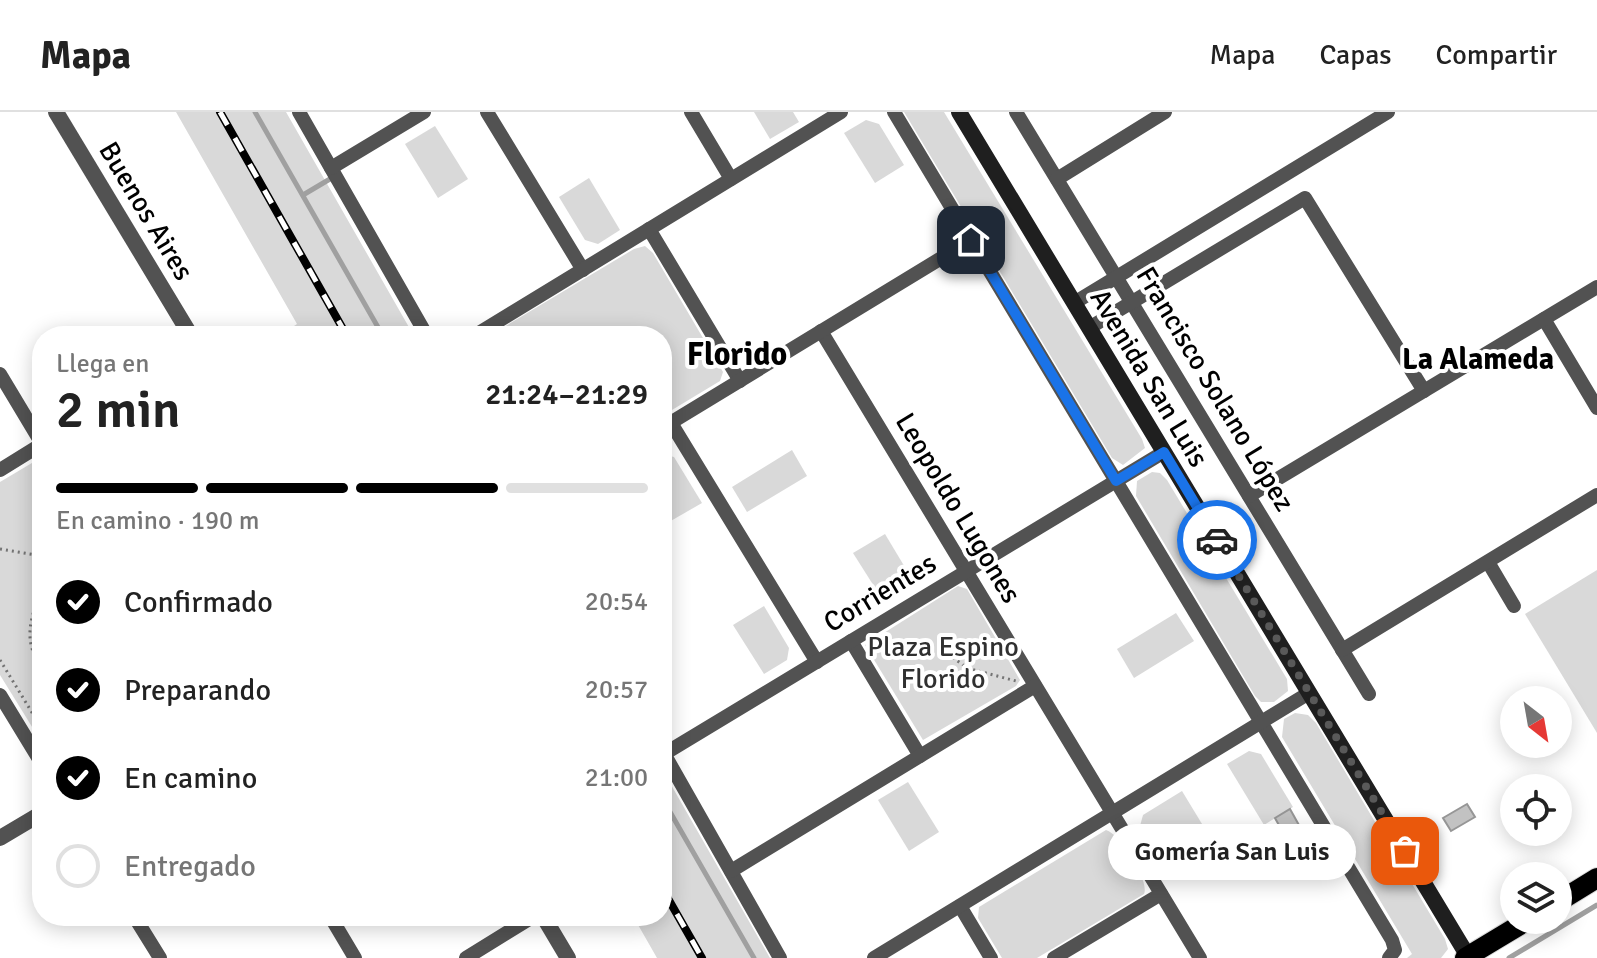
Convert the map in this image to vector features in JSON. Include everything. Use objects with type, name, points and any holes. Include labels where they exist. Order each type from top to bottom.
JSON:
[{"type":"main road","name":"Avenida San Luis","points":[[959,112],[1468,957]]},
{"type":"main road","points":[[1572,893],[1597,878]]},
{"type":"main road","points":[[1468,957],[1505,934]]},
{"type":"street","name":"Buenos Aires","points":[[56,112],[185,326]]},
{"type":"street","points":[[299,112],[421,326]]},
{"type":"street","points":[[331,168],[424,112]]},
{"type":"street","points":[[487,112],[583,270]]},
{"type":"street","points":[[691,112],[731,179]]},
{"type":"street","points":[[491,326],[841,112]]},
{"type":"street","points":[[894,112],[1392,940],[1392,954]]},
{"type":"street","name":"Francisco Solano López","points":[[1016,112],[1369,694]]},
{"type":"street","points":[[1057,179],[1165,112]]},
{"type":"street","points":[[1074,303],[1388,112]]},
{"type":"street","points":[[1089,328],[1305,198],[1424,391]]},
{"type":"street","points":[[649,229],[740,381]]},
{"type":"street","points":[[672,421],[971,240]]},
{"type":"street","points":[[1249,496],[1597,287]]},
{"type":"street","points":[[1544,319],[1597,408]]},
{"type":"street","name":"Leopoldo Lugones","points":[[821,331],[1200,958]]},
{"type":"street","points":[[0,374],[32,427]]},
{"type":"street","points":[[672,434],[817,662]]},
{"type":"street","points":[[0,470],[32,450]]},
{"type":"street","name":"Corrientes","points":[[672,747],[1164,452]]},
{"type":"street","points":[[1342,650],[1597,495]]},
{"type":"street","points":[[1488,562],[1514,606]]},
{"type":"street","points":[[851,641],[920,756]]},
{"type":"street","points":[[731,871],[1035,686]]},
{"type":"street","points":[[874,958],[1309,693]]},
{"type":"street","points":[[0,695],[32,748]]},
{"type":"street","points":[[672,768],[780,958]]},
{"type":"street","points":[[0,838],[32,819]]},
{"type":"street","points":[[1054,958],[1161,894]]},
{"type":"street","points":[[960,906],[991,958]]},
{"type":"street","points":[[139,926],[155,956]]},
{"type":"street","points":[[336,926],[355,958]]},
{"type":"street","points":[[466,958],[518,926]]},
{"type":"street","points":[[549,926],[568,958]]},
{"type":"path","points":[[0,549],[32,554]]},
{"type":"path","points":[[32,615],[27,630],[32,652]]},
{"type":"path","points":[[871,643],[870,650],[877,662]]},
{"type":"path","points":[[870,650],[940,648],[967,668],[1015,680]]},
{"type":"path","points":[[0,660],[32,713]]},
{"type":"green space","points":[[176,112],[286,112],[408,326],[294,326],[297,324]]},
{"type":"green space","points":[[754,112],[793,112],[799,122],[770,139]]},
{"type":"green space","points":[[904,112],[944,112],[1142,439],[1145,448],[1123,465],[1112,458]]},
{"type":"green space","points":[[866,120],[879,124],[904,165],[875,183],[844,133]]},
{"type":"green space","points":[[435,126],[468,179],[438,198],[405,144]]},
{"type":"green space","points":[[589,178],[620,230],[598,244],[585,240],[559,197]]},
{"type":"green space","points":[[645,246],[653,253],[723,372],[720,381],[672,410],[672,326],[506,326],[634,249]]},
{"type":"green space","points":[[792,450],[807,476],[747,512],[732,487]]},
{"type":"green space","points":[[672,456],[674,457],[702,503],[672,520]]},
{"type":"green space","points":[[32,463],[32,727],[0,675],[0,482]]},
{"type":"green space","points":[[1152,472],[1160,473],[1167,480],[1287,679],[1288,691],[1274,702],[1261,702],[1255,696],[1136,496],[1137,481]]},
{"type":"green space","points":[[885,534],[915,584],[884,602],[853,553]]},
{"type":"green space","points":[[1597,570],[1597,733],[1572,692],[1572,686],[1569,686],[1525,614]]},
{"type":"green space","name":"Plaza Espino Florido","points":[[958,586],[967,589],[1020,680],[1016,686],[923,740],[865,645]]},
{"type":"green space","points":[[764,606],[789,648],[787,660],[764,674],[733,625]]},
{"type":"green space","points":[[1176,613],[1194,641],[1134,678],[1117,649]]},
{"type":"green space","points":[[1295,713],[1308,715],[1316,723],[1445,939],[1448,949],[1441,958],[1407,958],[1412,954],[1282,737],[1284,719]]},
{"type":"green space","points":[[1249,751],[1261,754],[1293,807],[1264,825],[1227,764]]},
{"type":"green space","points":[[908,782],[939,832],[909,851],[878,800]]},
{"type":"green space","points":[[672,786],[770,958],[657,958],[639,926],[672,926]]},
{"type":"green space","points":[[1182,791],[1219,852],[1173,880],[1140,826],[1143,815]]},
{"type":"green space","points":[[1106,830],[1118,839],[1132,858],[1145,888],[1144,894],[1037,958],[1002,958],[978,918],[979,907]]},
{"type":"building","points":[[1467,804],[1475,817],[1451,831],[1443,818]]},
{"type":"building","points":[[1290,809],[1300,827],[1285,836],[1275,818]]},
{"type":"waterway","points":[[255,112],[377,326]]},
{"type":"waterway","points":[[303,195],[335,176]]},
{"type":"waterway","points":[[672,815],[754,958]]},
{"type":"waterway","points":[[1509,958],[1597,905]]},
{"type":"railway","points":[[220,112],[341,326]]},
{"type":"railway","points":[[672,906],[702,958]]},
{"type":"way so far","points":[[1217,540],[1405,851]]},
{"type":"place","name":"Gomería San Luis","points":[[1405,851]]},
{"type":"district","name":"Florido","points":[[737,354]]},
{"type":"district","name":"La Alameda","points":[[1478,359]]},
{"type":"route","points":[[971,240],[1116,481],[1164,452],[1217,540]]}]
